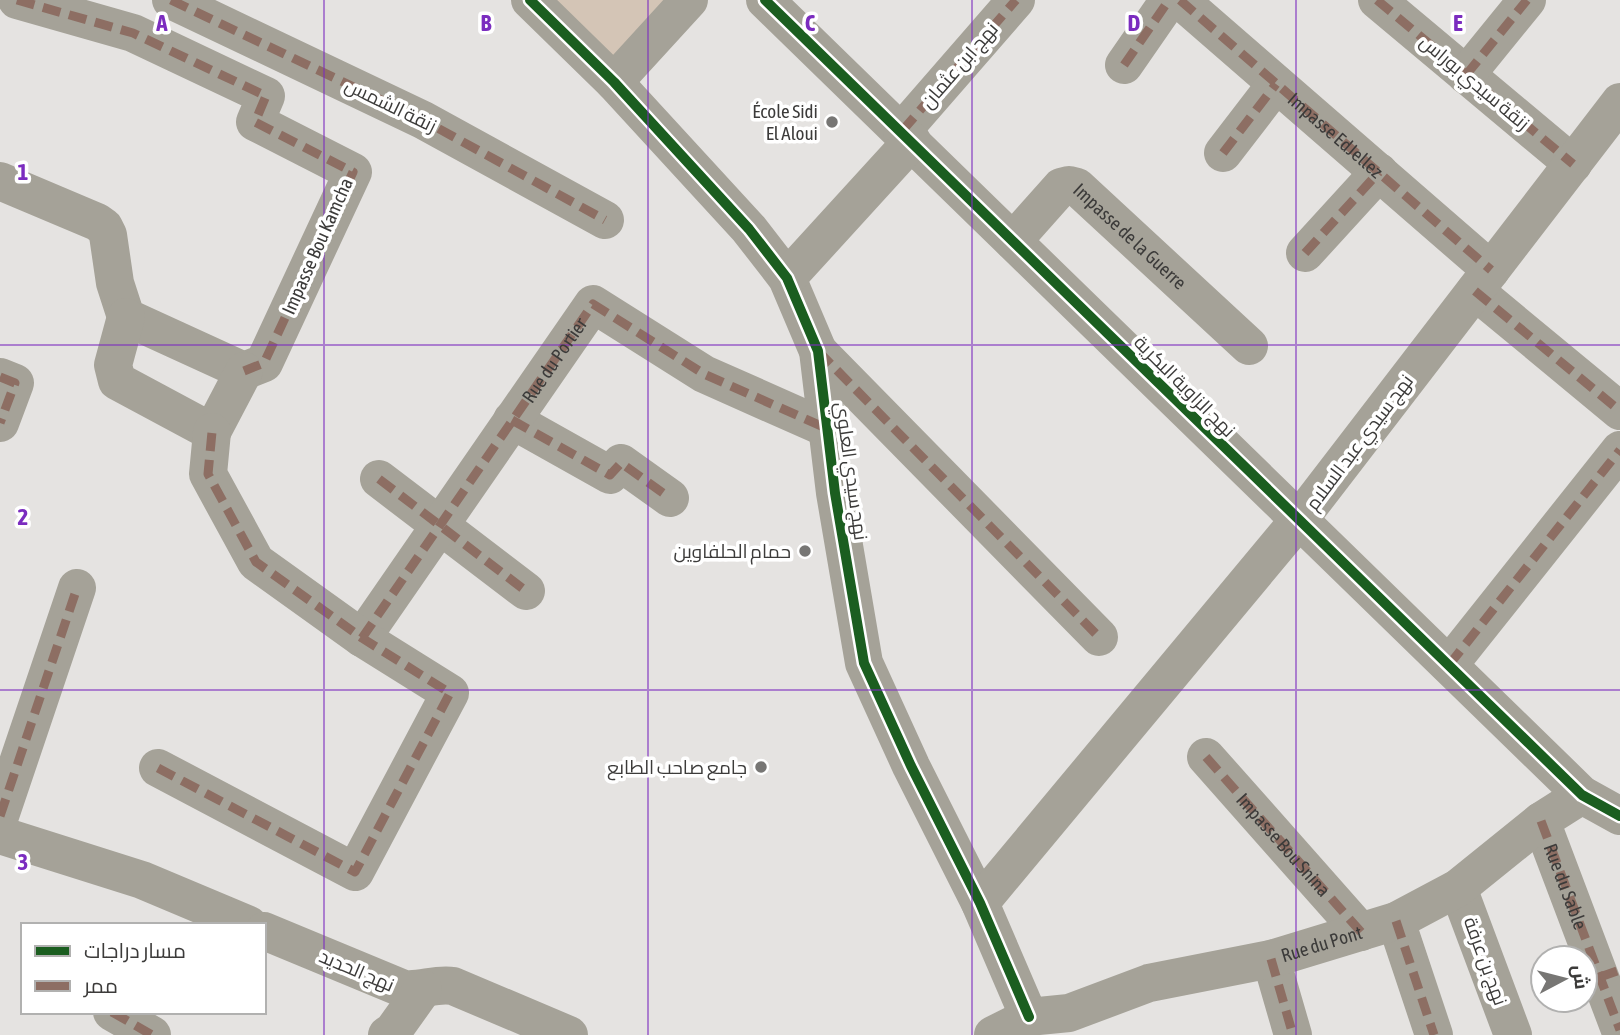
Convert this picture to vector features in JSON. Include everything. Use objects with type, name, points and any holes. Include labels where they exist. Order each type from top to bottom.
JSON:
[{"type":"street","name":"Impasse Bou Kamcha","points":[[17,0],[134,33],[266,96],[256,122],[353,172],[264,363],[244,371]]},
{"type":"street","name":"زنقة الشمس","points":[[172,0],[423,120],[605,220]]},
{"type":"street","name":"نهج سيدي العلوي","points":[[530,0],[614,82],[749,229],[787,278],[818,351],[835,492],[864,663],[911,766],[980,902],[1029,1017]]},
{"type":"street","points":[[614,82],[690,0]]},
{"type":"street","name":"نهج ابن عثمان","points":[[787,278],[907,136],[1016,0]]},
{"type":"street","points":[[1124,65],[1169,0]]},
{"type":"street","name":"Impasse EdJellez","points":[[1181,0],[1379,172],[1483,280],[1620,411]]},
{"type":"street","name":"زنقة سيدي بوراس","points":[[1377,0],[1573,164]]},
{"type":"street","points":[[1466,75],[1527,0]]},
{"type":"street","name":"نهج الزاوية البكرية","points":[[767,1],[1582,795],[1620,816]]},
{"type":"street","points":[[1223,153],[1276,83]]},
{"type":"street","name":"نهج سيدي عبد السلام","points":[[980,902],[1298,521],[1620,102]]},
{"type":"street","points":[[1305,253],[1379,172]]},
{"type":"street","points":[[0,181],[97,222],[104,228],[108,234],[115,283],[126,317],[113,365],[117,381],[212,432]]},
{"type":"street","name":"Impasse de la Guerre","points":[[1013,241],[1061,187],[1077,187],[1249,346]]},
{"type":"street","name":"Rue du Portier","points":[[362,638],[593,303],[704,374],[828,429]]},
{"type":"street","points":[[126,317],[244,371],[212,432],[208,474],[256,562],[362,638],[450,693],[355,872],[158,768]]},
{"type":"street","points":[[818,351],[1099,637]]},
{"type":"street","points":[[0,377],[15,383],[0,423]]},
{"type":"street","points":[[512,420],[610,475],[621,463],[670,498]]},
{"type":"street","points":[[1449,665],[1620,450]]},
{"type":"street","points":[[379,479],[526,591]]},
{"type":"street","points":[[0,816],[77,588]]},
{"type":"street","name":"Impasse Bou Snina","points":[[1206,757],[1378,926]]},
{"type":"street","name":"Rue du Pont","points":[[1029,1017],[1069,1013],[1149,983],[1271,959],[1378,926],[1458,888],[1541,821],[1582,795]]},
{"type":"street","name":"Rue du Sable","points":[[1541,821],[1610,974],[1620,1030]]},
{"type":"street","points":[[0,835],[142,880],[244,923]]},
{"type":"street","name":"نهج بن عرفة","points":[[1458,888],[1513,1035]]},
{"type":"street","points":[[1378,926],[1434,1035]]},
{"type":"street","name":"نهج الحديد","points":[[266,932],[404,989],[423,989],[443,984],[453,986],[569,1035]]},
{"type":"street","points":[[1271,959],[1293,1035]]},
{"type":"street","points":[[387,1035],[393,1031],[423,989]]},
{"type":"street","points":[[115,1014],[152,1035]]},
{"type":"street","points":[[993,1035],[1029,1017]]},
{"type":"shaded area","points":[[539,0],[673,0],[610,71]]},
{"type":"marked path","points":[[17,0],[133,33],[266,96],[255,122],[353,172],[264,363],[244,371]]},
{"type":"marked path","points":[[171,0],[423,120],[605,220]]},
{"type":"marked path","points":[[902,131],[1016,0]]},
{"type":"marked path","points":[[1124,65],[1169,0]]},
{"type":"marked path","points":[[1180,0],[1491,270]]},
{"type":"marked path","points":[[1377,0],[1573,164]]},
{"type":"marked path","points":[[1466,75],[1527,0]]},
{"type":"marked path","points":[[1223,153],[1276,84]]},
{"type":"marked path","points":[[1305,253],[1379,172]]},
{"type":"marked path","points":[[1475,291],[1620,411]]},
{"type":"marked path","points":[[362,638],[593,304],[704,374],[828,429]]},
{"type":"marked path","points":[[818,351],[1099,637]]},
{"type":"marked path","points":[[0,377],[15,383],[0,423]]},
{"type":"marked path","points":[[512,420],[610,475],[621,463],[670,498]]},
{"type":"marked path","points":[[158,768],[355,872],[450,693],[362,638],[256,562],[208,474],[212,432]]},
{"type":"marked path","points":[[1449,665],[1620,450]]},
{"type":"marked path","points":[[379,479],[526,591]]},
{"type":"marked path","points":[[0,816],[77,588]]},
{"type":"marked path","points":[[1206,757],[1361,932]]},
{"type":"marked path","points":[[1541,821],[1620,1030]]},
{"type":"marked path","points":[[1396,921],[1434,1035]]},
{"type":"marked path","points":[[1271,959],[1293,1035]]},
{"type":"marked path","points":[[1600,977],[1620,970]]},
{"type":"marked path","points":[[115,1014],[152,1035]]},
{"type":"cycle path","points":[[530,0],[614,82],[749,229],[787,278],[818,351],[835,493],[864,663],[911,766],[980,903],[1029,1017]]},
{"type":"cycle path","points":[[765,0],[1582,795],[1620,816]]},
{"type":"place","name":"École Sidi El Aloui","points":[[832,122]]},
{"type":"place","name":"حمام الحلفاوين","points":[[805,551]]},
{"type":"place","name":"جامع صاحب الطابع","points":[[761,767]]}]
